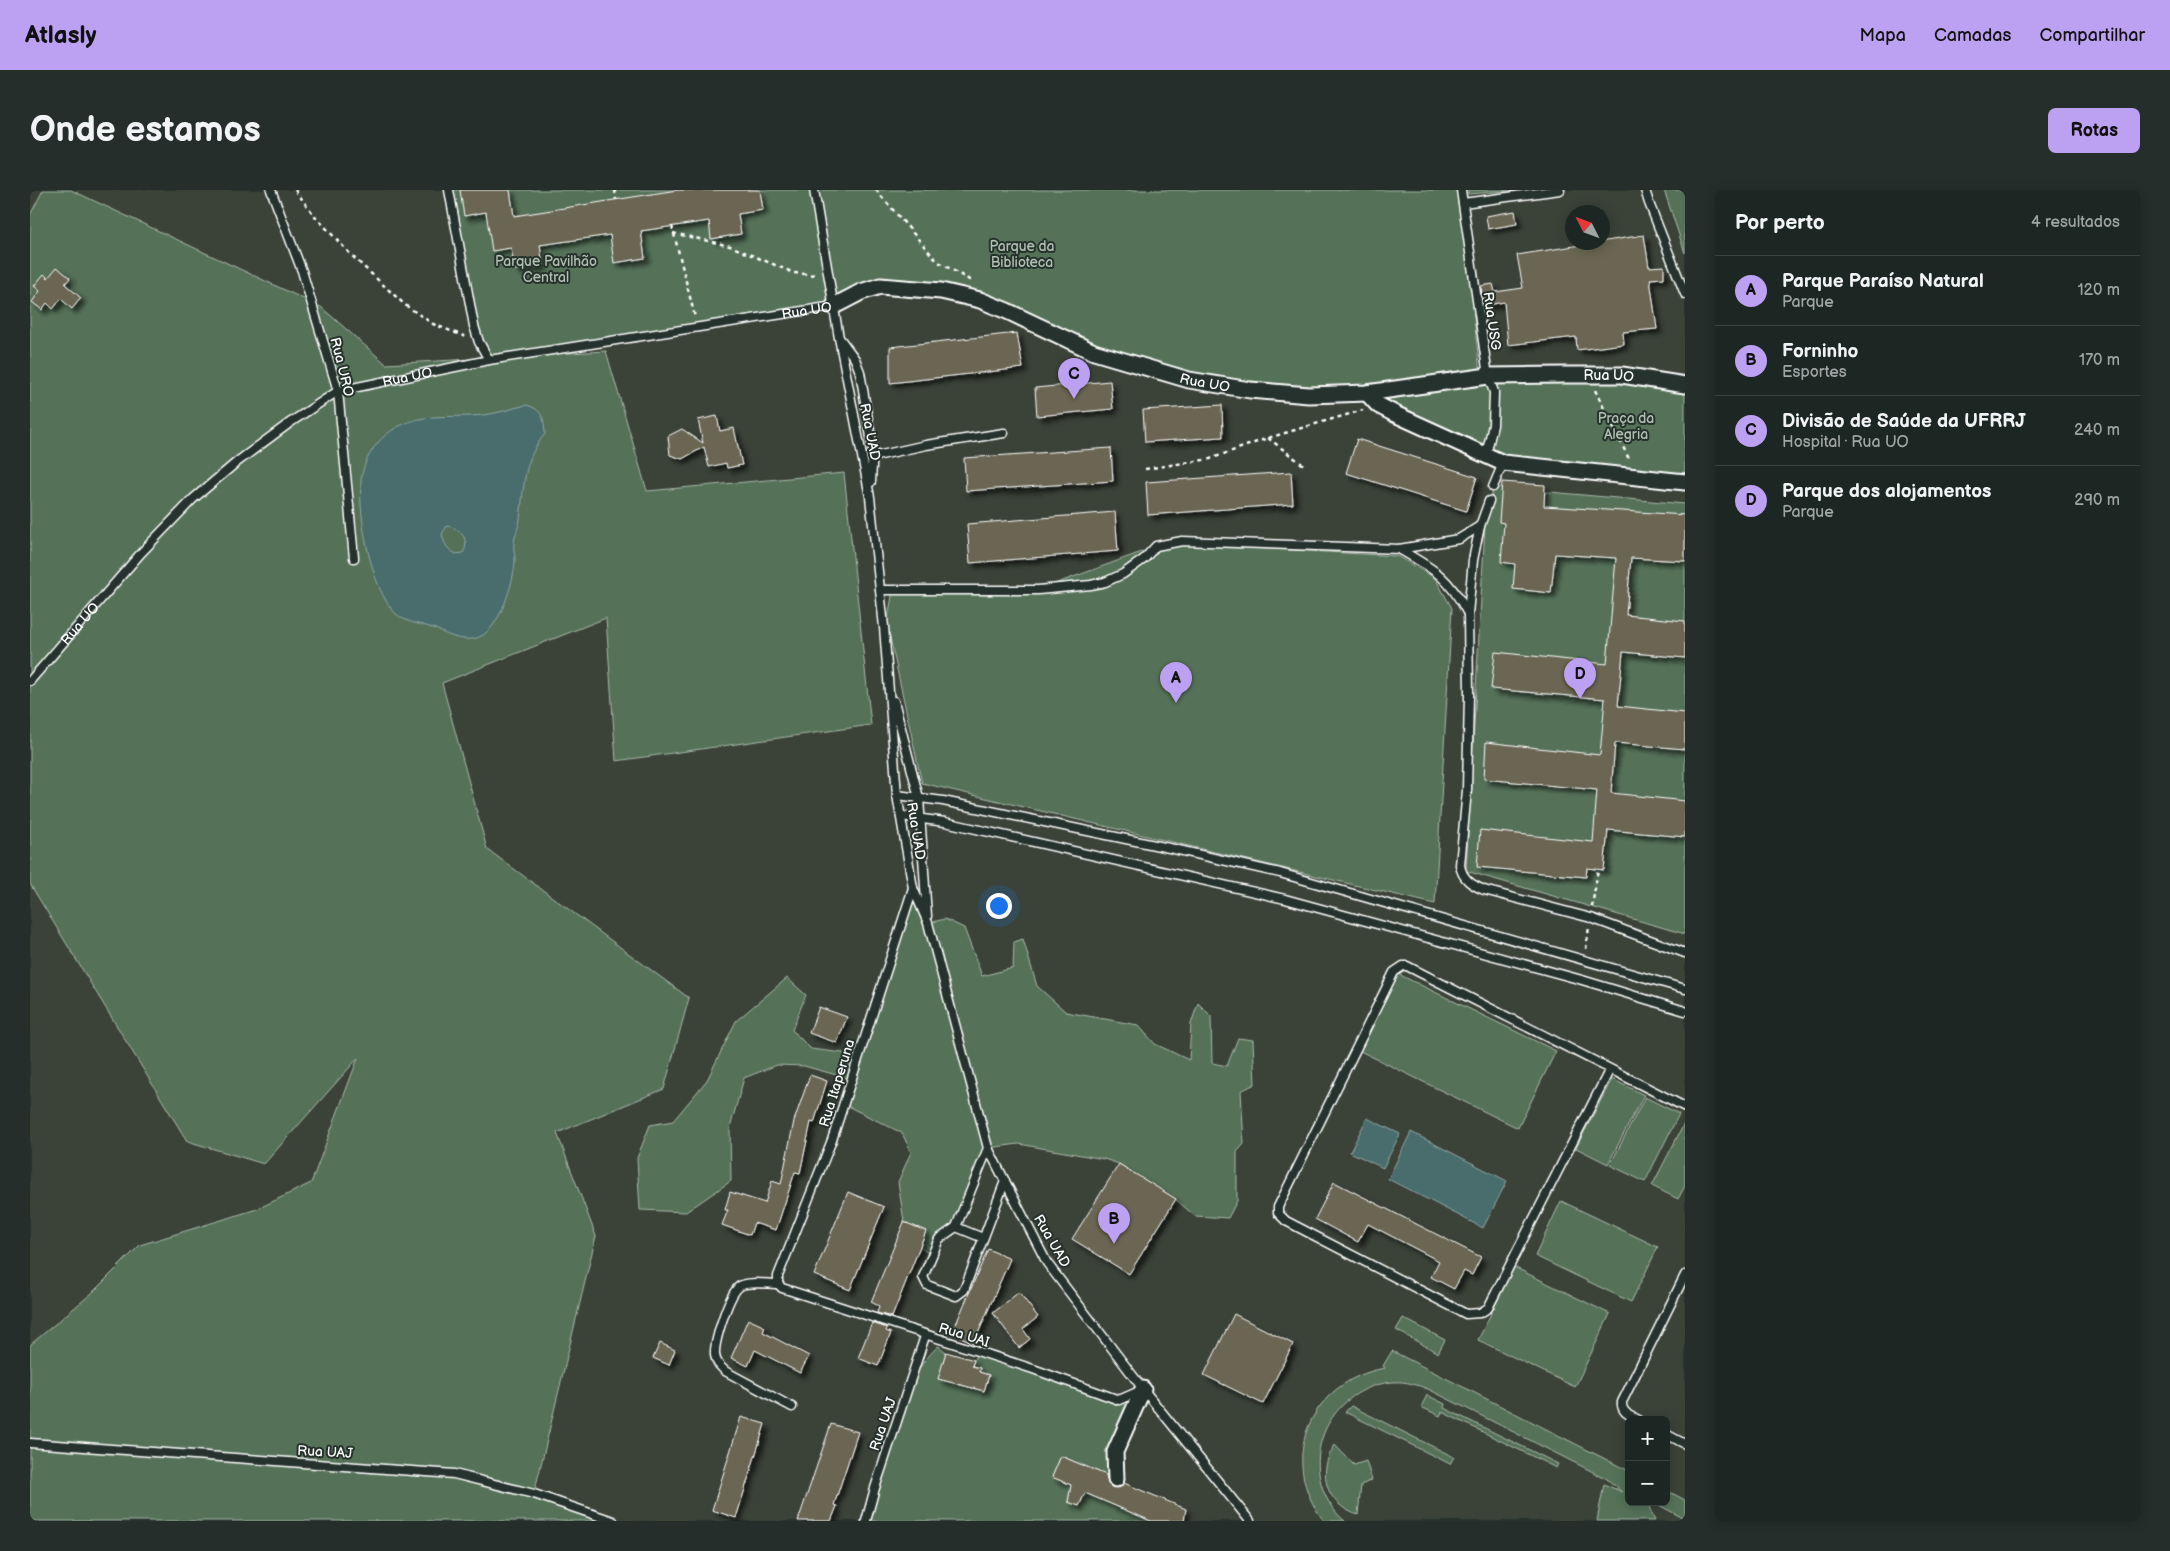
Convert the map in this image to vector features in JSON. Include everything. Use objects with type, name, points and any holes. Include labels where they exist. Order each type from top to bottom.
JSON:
[{"type":"street","name":"Rua UO","points":[[834,306],[854,295],[880,286],[933,290],[980,300],[1094,352],[1189,380],[1287,394],[1367,392],[1488,376],[1622,375],[1685,385]]},
{"type":"street","points":[[1367,392],[1378,405],[1503,463],[1638,479],[1685,482]]},
{"type":"street","points":[[1116,1479],[1115,1452],[1144,1389]]},
{"type":"lane","name":"Rua URO","points":[[271,190],[302,271],[338,392],[354,558]]},
{"type":"lane","points":[[449,190],[474,326],[479,342],[489,360]]},
{"type":"lane","name":"Rua UAD","points":[[814,190],[839,338],[870,497],[889,680],[897,795],[913,888],[928,923],[988,1148],[1047,1263],[1144,1389],[1250,1521]]},
{"type":"lane","name":"Rua USG","points":[[1461,190],[1488,376],[1494,392],[1493,425],[1486,455]]},
{"type":"lane","points":[[1463,203],[1560,190]]},
{"type":"lane","points":[[1646,190],[1648,203],[1685,294]]},
{"type":"lane","name":"Rua UO","points":[[30,681],[141,553],[193,498],[290,422],[338,392],[489,360],[834,306]]},
{"type":"lane","points":[[839,338],[854,359],[860,372],[870,427],[872,457],[870,497]]},
{"type":"lane","points":[[872,457],[926,445],[1004,433]]},
{"type":"lane","points":[[1493,487],[1503,463]]},
{"type":"lane","points":[[1489,501],[1480,526],[1473,560],[1468,614],[1467,790],[1461,870],[1466,880],[1484,890],[1590,918],[1685,953]]},
{"type":"lane","points":[[880,590],[1038,590],[1091,585],[1105,582],[1123,574],[1144,559],[1156,546],[1182,541],[1399,549],[1459,539],[1480,526]]},
{"type":"lane","points":[[1399,549],[1428,566],[1452,586],[1468,614]]},
{"type":"lane","name":"Rua UAD","points":[[889,680],[919,798],[928,923]]},
{"type":"lane","points":[[897,795],[943,801],[1280,873],[1685,990]]},
{"type":"lane","points":[[901,816],[945,822],[1285,899],[1582,980],[1685,1011]]},
{"type":"lane","name":"Rua Itaperuna","points":[[778,1284],[778,1276],[832,1140],[888,960],[913,888]]},
{"type":"lane","points":[[1610,1069],[1488,1308],[1480,1314],[1466,1314],[1286,1221],[1278,1213],[1278,1207],[1394,972],[1403,966],[1408,966],[1685,1107]]},
{"type":"lane","points":[[988,1148],[956,1227],[943,1235],[937,1243],[924,1277],[927,1285],[956,1296],[964,1290],[1005,1181]]},
{"type":"lane","points":[[956,1227],[983,1238]]},
{"type":"lane","points":[[1632,1416],[1624,1412],[1622,1402],[1685,1275]]},
{"type":"lane","points":[[778,1284],[743,1284],[732,1294],[716,1345],[715,1355],[717,1363],[725,1371],[792,1408]]},
{"type":"lane","name":"Rua UAI","points":[[778,1284],[782,1288],[925,1336],[1033,1369],[1119,1400],[1144,1389]]},
{"type":"lane","name":"Rua UAJ","points":[[866,1521],[925,1336]]},
{"type":"lane","points":[[1670,1436],[1685,1444]]},
{"type":"lane","name":"Rua UAJ","points":[[30,1442],[212,1458],[454,1474],[534,1494],[613,1521]]},
{"type":"path","points":[[295,190],[314,215],[352,255],[405,305],[433,324],[479,342]]},
{"type":"path","points":[[615,190],[616,200]]},
{"type":"path","points":[[876,190],[937,261],[975,283]]},
{"type":"path","points":[[672,226],[698,327]]},
{"type":"path","points":[[673,233],[730,246],[794,273],[810,276],[828,275]]},
{"type":"path","points":[[1588,375],[1638,479]]},
{"type":"path","points":[[1145,469],[1210,459],[1268,438],[1378,405]]},
{"type":"path","points":[[1268,438],[1305,466]]},
{"type":"path","points":[[1586,949],[1598,869]]},
{"type":"shaded area","points":[[30,190],[1685,190],[1685,1521],[30,1521]]},
{"type":"green space","points":[[43,190],[71,190],[321,307],[386,364],[488,358],[479,342],[449,190],[1461,190],[1481,384],[1609,383],[1660,388],[1685,393],[1685,475],[1504,458],[1413,414],[1381,396],[1250,390],[1094,352],[941,291],[880,286],[834,306],[516,356],[606,351],[647,491],[844,473],[871,725],[616,761],[606,618],[442,683],[487,849],[689,998],[664,1089],[557,1133],[596,1236],[534,1494],[613,1521],[30,1521],[30,1345],[92,1293],[140,1245],[257,1209],[311,1183],[358,1058],[264,1164],[187,1141],[30,884],[30,215]]},
{"type":"green space","points":[[1468,190],[1522,190],[1468,194]]},
{"type":"green space","points":[[1664,190],[1685,190],[1685,253]]},
{"type":"green space","points":[[1493,487],[1685,504],[1685,934],[1466,871],[1485,526]]},
{"type":"green space","points":[[1166,543],[1397,556],[1435,578],[1452,608],[1435,904],[922,783],[887,624],[893,590],[1038,590]]},
{"type":"green space","points":[[913,888],[928,923],[945,919],[964,928],[982,976],[1013,968],[1014,942],[1023,939],[1037,986],[1066,1012],[1138,1025],[1155,1044],[1189,1060],[1191,1024],[1198,1003],[1211,1016],[1212,1063],[1227,1066],[1238,1038],[1253,1040],[1255,1084],[1241,1091],[1244,1144],[1237,1152],[1237,1201],[1228,1218],[1195,1216],[1175,1199],[1119,1164],[1104,1159],[1019,1144],[988,1148],[956,1227],[943,1235],[932,1256],[920,1247],[926,1231],[904,1222],[898,1182],[911,1152],[902,1133],[843,1104],[851,1079],[804,1066],[777,1065],[744,1078],[730,1128],[731,1181],[686,1212],[640,1210],[637,1158],[650,1125],[673,1121],[707,1080],[736,1021],[787,978],[806,995],[792,1030],[811,1049],[859,1055]]},
{"type":"green space","points":[[1398,974],[1556,1051],[1518,1128],[1360,1051]]},
{"type":"green space","points":[[1612,1079],[1644,1095],[1608,1164],[1576,1148]]},
{"type":"green space","points":[[1645,1097],[1679,1114],[1645,1182],[1610,1165]]},
{"type":"green space","points":[[1685,1122],[1685,1186],[1678,1199],[1652,1186]]},
{"type":"green space","points":[[1561,1201],[1658,1247],[1631,1302],[1535,1256]]},
{"type":"green space","points":[[1514,1267],[1610,1314],[1575,1387],[1478,1340]]},
{"type":"green space","points":[[1403,1318],[1445,1340],[1438,1353],[1396,1330]]},
{"type":"green space","points":[[938,1346],[946,1352],[939,1379],[984,1391],[989,1375],[979,1372],[980,1368],[972,1366],[977,1352],[1119,1400],[1143,1389],[1115,1452],[1116,1479],[1061,1456],[1052,1477],[1071,1485],[1068,1502],[1079,1506],[1085,1493],[1151,1521],[866,1521],[911,1381],[924,1361]]},
{"type":"green space","points":[[1392,1351],[1625,1469],[1625,1506],[1649,1506],[1655,1521],[1597,1521],[1604,1484],[1622,1492],[1607,1479],[1430,1390],[1412,1384],[1393,1382],[1376,1385],[1360,1392],[1346,1402],[1326,1428],[1320,1444],[1318,1461],[1320,1479],[1329,1502],[1345,1521],[1324,1521],[1310,1497],[1303,1473],[1302,1449],[1308,1426],[1320,1406],[1337,1389],[1359,1376],[1385,1368],[1383,1366]]},
{"type":"green space","points":[[1427,1395],[1445,1404],[1444,1408],[1558,1464],[1556,1468],[1442,1412],[1440,1416],[1421,1407]]},
{"type":"green space","points":[[1351,1406],[1454,1457],[1450,1464],[1345,1412]]},
{"type":"green space","points":[[1335,1445],[1354,1465],[1366,1461],[1372,1480],[1361,1485],[1358,1515],[1338,1504],[1327,1486],[1326,1466],[1329,1455]]},
{"type":"green space","points":[[1670,1492],[1685,1500],[1685,1519],[1661,1506],[1670,1506]]},
{"type":"water","points":[[526,405],[536,409],[541,415],[545,434],[532,453],[528,463],[520,519],[514,541],[513,577],[507,598],[498,618],[493,626],[481,636],[462,639],[400,617],[387,603],[380,588],[373,570],[364,532],[361,481],[364,466],[372,451],[394,429],[417,419],[478,416]],"holes":[[[447,526],[460,532],[465,539],[466,544],[463,553],[456,554],[445,543],[442,534]]]},
{"type":"water","points":[[1367,1118],[1400,1134],[1383,1168],[1350,1152]]},
{"type":"water","points":[[1411,1132],[1507,1181],[1483,1228],[1388,1179]]},
{"type":"building","points":[[460,190],[510,190],[514,216],[677,190],[760,190],[763,210],[738,214],[741,234],[711,239],[709,221],[641,231],[645,258],[614,263],[610,235],[540,245],[543,266],[515,270],[511,248],[492,251],[486,212],[464,216]]},
{"type":"building","points":[[1515,211],[1517,224],[1488,229],[1486,216]]},
{"type":"building","points":[[1644,235],[1649,267],[1664,266],[1664,278],[1650,279],[1657,329],[1623,332],[1624,344],[1577,350],[1576,337],[1508,345],[1504,302],[1483,306],[1481,286],[1493,284],[1495,292],[1523,288],[1517,255],[1565,247],[1565,250],[1610,250],[1610,240]]},
{"type":"building","points":[[57,267],[70,278],[65,284],[81,298],[72,309],[61,299],[53,309],[47,303],[42,310],[32,302],[40,291],[34,286],[44,274],[48,278]]},
{"type":"building","points":[[1017,333],[1023,368],[890,383],[890,347]]},
{"type":"building","points":[[1110,381],[1113,409],[1037,416],[1035,388]]},
{"type":"building","points":[[1222,405],[1223,437],[1145,442],[1143,410]]},
{"type":"building","points":[[717,416],[720,431],[734,428],[742,465],[727,468],[726,463],[709,467],[704,447],[682,459],[670,455],[668,436],[682,429],[703,443],[698,420]]},
{"type":"building","points":[[1357,439],[1477,477],[1466,511],[1346,473]]},
{"type":"building","points":[[1111,448],[1113,481],[966,491],[964,458]]},
{"type":"building","points":[[1291,472],[1293,504],[1148,515],[1146,482]]},
{"type":"building","points":[[1502,482],[1545,485],[1544,506],[1685,515],[1685,561],[1631,558],[1626,615],[1685,621],[1685,658],[1623,652],[1618,706],[1685,713],[1685,749],[1615,743],[1611,793],[1685,801],[1685,837],[1608,830],[1604,870],[1587,868],[1586,877],[1477,867],[1480,830],[1593,842],[1597,790],[1484,779],[1486,742],[1600,755],[1605,699],[1491,689],[1495,652],[1607,664],[1616,558],[1555,554],[1551,593],[1513,589],[1515,564],[1501,562],[1504,523],[1499,522]]},
{"type":"building","points":[[1115,512],[1118,551],[970,563],[967,524]]},
{"type":"building","points":[[819,1007],[847,1017],[837,1043],[809,1033]]},
{"type":"building","points":[[810,1075],[827,1081],[814,1123],[811,1122],[800,1173],[795,1172],[776,1230],[754,1223],[750,1235],[722,1225],[728,1210],[725,1210],[730,1192],[765,1203],[772,1181],[781,1184],[794,1121]]},
{"type":"building","points":[[1119,1164],[1176,1199],[1129,1274],[1072,1239]]},
{"type":"building","points":[[1334,1182],[1481,1257],[1472,1275],[1464,1271],[1454,1289],[1431,1277],[1439,1261],[1368,1224],[1358,1242],[1315,1219]]},
{"type":"building","points":[[848,1192],[884,1207],[850,1290],[814,1275]]},
{"type":"building","points":[[904,1222],[926,1231],[892,1317],[877,1313],[879,1306],[871,1302]]},
{"type":"building","points":[[988,1249],[1010,1259],[974,1343],[952,1333]]},
{"type":"building","points":[[1019,1292],[1038,1317],[1023,1329],[1030,1339],[1019,1348],[993,1313]]},
{"type":"building","points":[[1234,1314],[1293,1344],[1263,1404],[1204,1375]]},
{"type":"building","points":[[748,1319],[765,1327],[763,1332],[809,1356],[800,1373],[755,1350],[748,1366],[731,1358]]},
{"type":"building","points":[[872,1323],[887,1328],[886,1331],[891,1333],[878,1366],[858,1358]]},
{"type":"building","points":[[660,1343],[675,1350],[669,1365],[653,1358]]},
{"type":"building","points":[[946,1352],[974,1360],[972,1366],[980,1368],[979,1372],[989,1375],[984,1391],[938,1379]]},
{"type":"building","points":[[741,1417],[765,1424],[736,1518],[712,1510]]},
{"type":"building","points":[[831,1424],[858,1432],[834,1505],[837,1506],[831,1521],[798,1521]]},
{"type":"building","points":[[1061,1456],[1106,1475],[1108,1484],[1112,1487],[1121,1487],[1124,1483],[1186,1509],[1184,1521],[1151,1521],[1085,1493],[1079,1506],[1068,1502],[1071,1485],[1052,1477]]},
{"type":"place","name":"Divisão de Saúde da UFRRJ","points":[[1074,399]]},
{"type":"place","name":"Parque dos alojamentos","points":[[1580,699]]},
{"type":"place","name":"Parque Paraíso Natural","points":[[1176,703]]},
{"type":"place","name":"Forninho","points":[[1114,1244]]},
{"type":"park label","name":"Parque da Biblioteca","points":[[1022,254]]},
{"type":"park label","name":"Parque Pavilhão Central","points":[[546,269]]},
{"type":"park label","name":"Praça da Alegria","points":[[1626,426]]}]
